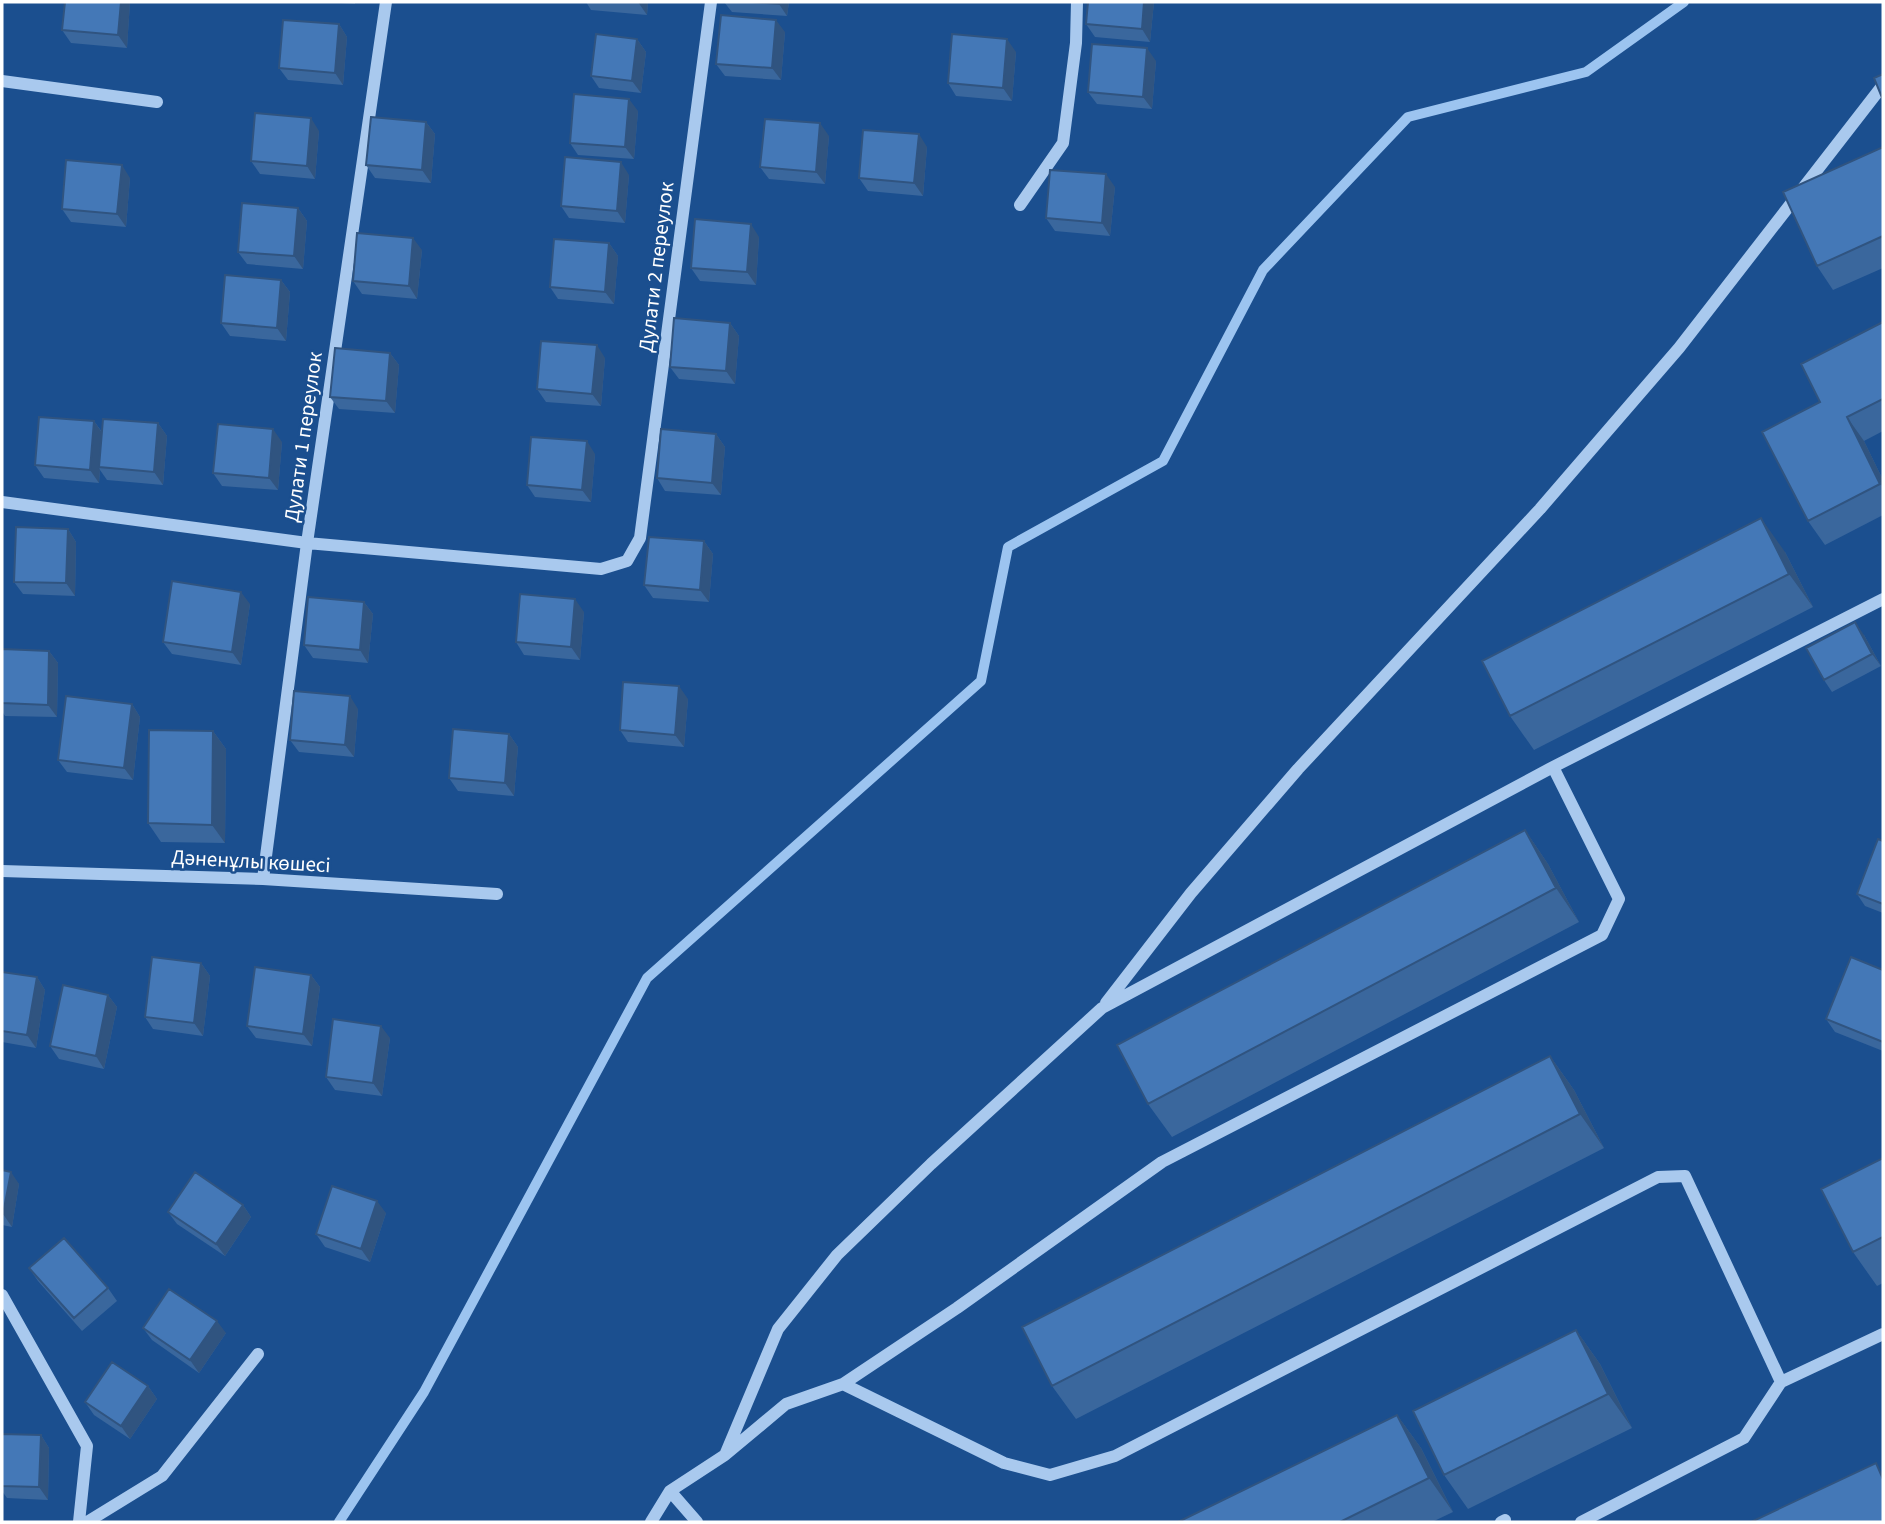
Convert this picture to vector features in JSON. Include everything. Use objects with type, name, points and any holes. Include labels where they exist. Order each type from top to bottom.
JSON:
[{"type":"street","name":"Дулати 1 переулок","points":[[263,879],[307,543],[386,2]]},
{"type":"street","name":"Дулати 2 переулок","points":[[307,543],[601,569],[627,561],[640,538],[710,2]]},
{"type":"street","points":[[1020,205],[1063,143],[1076,43],[1077,2]]},
{"type":"street","points":[[2,80],[157,102]]},
{"type":"street","points":[[725,1455],[778,1329],[837,1255],[931,1164],[1102,1008],[1191,893],[1298,769],[1540,509],[1679,348],[1883,85]]},
{"type":"street","points":[[2,502],[307,543]]},
{"type":"street","points":[[1102,1008],[1553,767],[1883,599]]},
{"type":"street","points":[[651,1522],[670,1491],[725,1455],[786,1404],[843,1384],[957,1307],[1161,1162],[1602,935],[1619,899],[1553,767]]},
{"type":"street","name":"Дәненұлы көшесі","points":[[2,871],[263,879],[498,894]]},
{"type":"street","points":[[843,1384],[1004,1463],[1049,1475],[1115,1456],[1658,1177],[1685,1176],[1781,1381]]},
{"type":"street","points":[[2,1295],[87,1446],[79,1522]]},
{"type":"street","points":[[1581,1522],[1744,1438],[1781,1381],[1883,1334]]},
{"type":"street","points":[[88,1522],[162,1476],[258,1354]]},
{"type":"street","points":[[670,1491],[697,1522]]},
{"type":"building","points":[[65,2],[121,2],[118,35],[62,30]]},
{"type":"building","points":[[1088,2],[1144,2],[1142,29],[1086,24]]},
{"type":"building","points":[[721,15],[776,20],[772,68],[716,64]]},
{"type":"building","points":[[283,20],[339,24],[335,73],[279,68]]},
{"type":"building","points":[[596,34],[637,39],[632,81],[591,76]]},
{"type":"building","points":[[952,34],[1007,39],[1003,88],[948,83]]},
{"type":"building","points":[[1092,44],[1147,48],[1143,97],[1088,92]]},
{"type":"building","points":[[1883,74],[1883,100],[1874,78]]},
{"type":"building","points":[[574,94],[629,99],[625,147],[570,143]]},
{"type":"building","points":[[255,113],[311,118],[307,166],[251,161]]},
{"type":"building","points":[[371,117],[426,122],[422,170],[366,165]]},
{"type":"building","points":[[765,119],[820,123],[816,172],[760,167]]},
{"type":"building","points":[[863,130],[919,134],[914,183],[859,178]]},
{"type":"building","points":[[1883,147],[1883,236],[1817,266],[1783,192]]},
{"type":"building","points":[[565,157],[621,162],[617,211],[561,206]]},
{"type":"building","points":[[66,160],[122,165],[117,214],[62,209]]},
{"type":"building","points":[[1050,170],[1106,174],[1102,223],[1046,218]]},
{"type":"building","points":[[242,203],[298,208],[294,256],[238,252]]},
{"type":"building","points":[[695,219],[751,224],[747,272],[691,268]]},
{"type":"building","points":[[357,233],[413,238],[409,286],[353,281]]},
{"type":"building","points":[[554,239],[609,243],[605,292],[550,287]]},
{"type":"building","points":[[225,275],[281,280],[277,328],[221,323]]},
{"type":"building","points":[[674,318],[730,323],[726,371],[670,367]]},
{"type":"building","points":[[1883,322],[1883,399],[1847,417],[1880,484],[1808,521],[1762,432],[1820,402],[1801,364]]},
{"type":"building","points":[[541,341],[597,345],[592,394],[537,389]]},
{"type":"building","points":[[335,348],[390,353],[386,401],[330,397]]},
{"type":"building","points":[[39,417],[94,421],[90,470],[35,465]]},
{"type":"building","points":[[103,419],[158,423],[154,472],[99,467]]},
{"type":"building","points":[[218,424],[273,429],[269,478],[213,473]]},
{"type":"building","points":[[661,429],[716,434],[712,483],[657,478]]},
{"type":"building","points":[[531,437],[587,441],[582,490],[527,485]]},
{"type":"building","points":[[1761,518],[1789,574],[1510,716],[1482,661]]},
{"type":"building","points":[[16,527],[68,529],[66,583],[14,582]]},
{"type":"building","points":[[649,537],[704,541],[700,590],[644,585]]},
{"type":"building","points":[[172,581],[241,592],[232,652],[163,642]]},
{"type":"building","points":[[520,594],[575,599],[571,647],[516,642]]},
{"type":"building","points":[[308,597],[364,602],[360,650],[304,645]]},
{"type":"building","points":[[1855,622],[1872,654],[1824,680],[1806,648]]},
{"type":"building","points":[[2,649],[49,651],[48,705],[2,703]]},
{"type":"building","points":[[623,682],[679,686],[675,735],[620,730]]},
{"type":"building","points":[[294,691],[350,696],[345,745],[290,740]]},
{"type":"building","points":[[66,696],[132,704],[124,768],[58,760]]},
{"type":"building","points":[[453,729],[509,734],[505,783],[449,778]]},
{"type":"building","points":[[149,730],[213,731],[212,825],[148,823]]},
{"type":"building","points":[[1525,830],[1556,888],[1148,1104],[1117,1045]]},
{"type":"building","points":[[1878,839],[1883,841],[1883,904],[1857,894]]},
{"type":"building","points":[[152,957],[201,963],[194,1023],[145,1017]]},
{"type":"building","points":[[1851,957],[1883,970],[1883,1042],[1826,1019]]},
{"type":"building","points":[[255,967],[311,975],[303,1034],[247,1026]]},
{"type":"building","points":[[2,972],[37,977],[27,1035],[2,1031]]},
{"type":"building","points":[[63,985],[108,995],[96,1056],[50,1046]]},
{"type":"building","points":[[333,1019],[381,1026],[373,1083],[326,1077]]},
{"type":"building","points":[[1550,1056],[1580,1114],[1052,1386],[1022,1327]]},
{"type":"building","points":[[1883,1158],[1883,1237],[1853,1252],[1821,1189]]},
{"type":"building","points":[[2,1170],[11,1172],[3,1214],[2,1214]]},
{"type":"building","points":[[195,1172],[243,1205],[216,1244],[168,1212]]},
{"type":"building","points":[[332,1186],[377,1201],[361,1249],[316,1234]]},
{"type":"building","points":[[64,1238],[108,1288],[74,1318],[29,1268]]},
{"type":"building","points":[[169,1289],[217,1321],[190,1360],[143,1328]]},
{"type":"building","points":[[1576,1330],[1608,1394],[1444,1475],[1413,1411]]},
{"type":"building","points":[[112,1362],[148,1386],[121,1426],[85,1402]]},
{"type":"building","points":[[1397,1415],[1429,1478],[1340,1522],[1178,1522]]},
{"type":"building","points":[[2,1434],[41,1435],[39,1487],[2,1486]]},
{"type":"building","points":[[1876,1463],[1883,1479],[1883,1522],[1751,1522]]},
{"type":"waterway","points":[[339,1522],[424,1392],[647,978],[981,681],[1008,547],[1163,461],[1263,270],[1408,117],[1586,72],[1684,2]]}]
